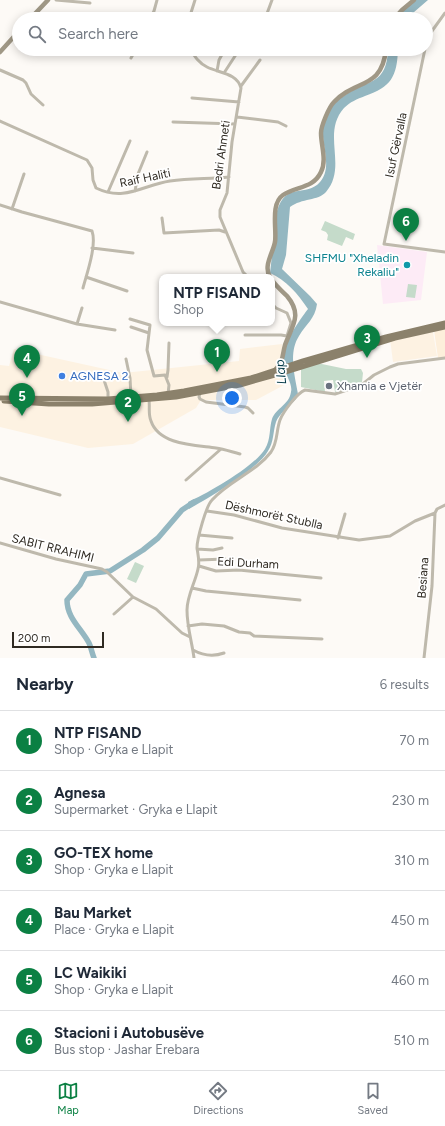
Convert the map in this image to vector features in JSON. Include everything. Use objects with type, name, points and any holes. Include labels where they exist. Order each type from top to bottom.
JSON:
[{"type":"main road","points":[[37,12],[48,0]]},
{"type":"main road","points":[[400,12],[414,0]]},
{"type":"main road","points":[[0,52],[12,39]]},
{"type":"main road","points":[[268,274],[268,264],[275,243],[274,220],[277,203],[283,195],[314,182],[319,177],[323,168],[324,154],[321,132],[333,103],[344,94],[370,81],[378,74],[383,65],[385,56]]},
{"type":"main road","points":[[275,283],[292,302],[296,315],[278,370]]},
{"type":"main road","points":[[0,400],[108,399],[185,393],[240,385],[303,361],[399,333],[445,323]]},
{"type":"main road","points":[[201,391],[278,370],[305,366],[395,338],[445,327]]},
{"type":"main road","points":[[0,400],[50,404],[92,404],[149,400],[185,393]]},
{"type":"street","points":[[56,0],[90,3]]},
{"type":"street","points":[[153,12],[157,0]]},
{"type":"street","points":[[191,12],[195,0]]},
{"type":"street","points":[[268,12],[272,0]]},
{"type":"street","points":[[433,30],[445,13]]},
{"type":"street","points":[[194,56],[207,67],[235,78],[241,86],[260,60]]},
{"type":"street","points":[[217,70],[221,56]]},
{"type":"street","points":[[224,73],[236,56]]},
{"type":"street","name":"Isuf Gërvalla","points":[[424,56],[384,244],[445,252]]},
{"type":"street","points":[[0,70],[26,82],[31,94],[43,105]]},
{"type":"street","name":"Bedri Ahmeti","points":[[241,86],[232,142],[227,193],[220,210],[220,216],[225,232],[245,274]]},
{"type":"street","points":[[192,98],[239,102]]},
{"type":"street","points":[[237,117],[278,122],[286,126]]},
{"type":"street","name":"Raif Haliti","points":[[0,121],[84,158],[92,168],[93,180],[96,188],[108,192],[117,193],[135,191],[168,181],[229,177]]},
{"type":"street","points":[[173,122],[235,124]]},
{"type":"street","points":[[108,192],[130,142]]},
{"type":"street","points":[[135,191],[138,174],[147,152]]},
{"type":"street","points":[[12,209],[24,174]]},
{"type":"street","points":[[0,205],[92,231],[92,248],[83,288]]},
{"type":"street","points":[[162,218],[164,233],[219,230],[225,232]]},
{"type":"street","points":[[92,248],[132,253]]},
{"type":"street","points":[[86,277],[127,291]]},
{"type":"street","points":[[0,302],[77,324],[115,330]]},
{"type":"street","points":[[245,335],[287,336],[291,323],[287,313],[275,307]]},
{"type":"street","points":[[77,324],[82,308]]},
{"type":"street","points":[[130,319],[150,325],[147,350],[154,376],[165,375],[169,385],[168,394]]},
{"type":"street","points":[[131,327],[149,333]]},
{"type":"street","points":[[167,381],[169,343]]},
{"type":"street","points":[[194,658],[188,626],[187,609],[199,566],[197,549],[199,535],[208,505],[214,497],[260,464],[271,451],[276,441],[282,416],[294,398],[302,392],[308,390],[326,394],[335,394],[364,383],[390,367],[445,358]]},
{"type":"street","points":[[126,359],[130,378],[131,397]]},
{"type":"street","points":[[108,399],[108,392],[104,380],[116,376]]},
{"type":"street","points":[[201,391],[199,394],[200,399],[206,402],[245,407],[253,413]]},
{"type":"street","points":[[149,400],[149,415],[151,421],[162,435],[175,442],[221,449],[240,454]]},
{"type":"street","points":[[186,480],[221,449]]},
{"type":"street","points":[[0,478],[60,495]]},
{"type":"street","points":[[435,513],[440,507],[445,505]]},
{"type":"street","name":"Dëshmorët Stublla","points":[[206,511],[234,515],[282,528],[338,538],[359,540],[390,536],[415,521],[435,513]]},
{"type":"street","name":"Besiana","points":[[424,658],[432,586],[435,513]]},
{"type":"street","name":"Dëshmorët Stublla","points":[[338,538],[345,514]]},
{"type":"street","points":[[199,535],[232,538]]},
{"type":"street","name":"SABIT RRAHIMI","points":[[0,543],[56,559],[102,569],[133,597],[156,609],[182,633],[190,638]]},
{"type":"street","points":[[197,549],[214,550],[222,548]]},
{"type":"street","points":[[199,560],[225,559]]},
{"type":"street","name":"Edi Durham","points":[[199,566],[216,571],[239,570],[321,578]]},
{"type":"street","points":[[192,588],[206,591],[300,600]]},
{"type":"street","points":[[114,614],[133,597]]},
{"type":"street","points":[[188,626],[204,624],[225,627],[239,632],[250,633],[254,636],[322,639]]},
{"type":"street","points":[[193,650],[205,655],[224,653]]},
{"type":"shaded area","points":[[377,245],[427,252],[421,300],[383,304]]},
{"type":"shaded area","points":[[445,329],[445,357],[438,358],[434,330]]},
{"type":"shaded area","points":[[433,332],[437,356],[393,362],[390,339]]},
{"type":"shaded area","points":[[282,344],[286,384],[256,400],[201,400],[196,408],[133,444],[88,448],[0,427],[0,365],[9,366],[14,349],[123,373],[239,361],[240,349]]},
{"type":"green space","points":[[325,221],[355,234],[353,240],[346,237],[342,246],[327,240],[328,235],[326,232],[321,230]]},
{"type":"green space","points":[[408,284],[417,285],[415,298],[406,297]]},
{"type":"green space","points":[[317,363],[346,369],[361,369],[363,373],[362,382],[358,385],[335,392],[333,380],[324,381],[325,392],[301,387],[301,369]]},
{"type":"green space","points":[[135,562],[144,566],[136,583],[127,579]]},
{"type":"water","points":[[413,0],[428,0],[414,12],[402,12]]},
{"type":"water","points":[[387,56],[397,56],[394,74],[387,85],[374,93],[349,104],[344,108],[338,118],[334,139],[335,172],[332,182],[326,192],[319,197],[300,202],[290,207],[286,255],[282,269],[317,304],[314,314],[299,336],[294,350],[293,365],[298,394],[296,399],[277,419],[268,451],[254,467],[232,483],[189,509],[188,502],[207,493],[230,479],[260,456],[267,445],[274,415],[290,396],[291,386],[283,366],[284,352],[290,336],[308,309],[291,288],[275,274],[270,273],[277,211],[281,202],[286,196],[297,191],[315,187],[324,176],[326,170],[326,156],[323,128],[329,111],[334,103],[352,91],[380,76],[387,61]]},
{"type":"waterway","name":"Llap","points":[[94,658],[89,643],[69,612],[67,600],[80,585],[86,574],[110,571],[143,550],[158,538],[182,510],[194,502]]},
{"type":"place","name":"Stacioni i Autobusëve","points":[[406,241]]},
{"type":"place","name":"SHFMU \"Xheladin Rekaliu\"","points":[[407,265]]},
{"type":"place","name":"GO-TEX home","points":[[367,358]]},
{"type":"place","name":"NTP FISAND","points":[[217,372]]},
{"type":"place","name":"AGNESA 2","points":[[62,376]]},
{"type":"place","name":"Bau Market","points":[[27,378]]},
{"type":"place","name":"Xhamia e Vjetër","points":[[329,386]]},
{"type":"place","name":"LC Waikiki","points":[[22,416]]},
{"type":"place","name":"Agnesa","points":[[128,422]]}]
